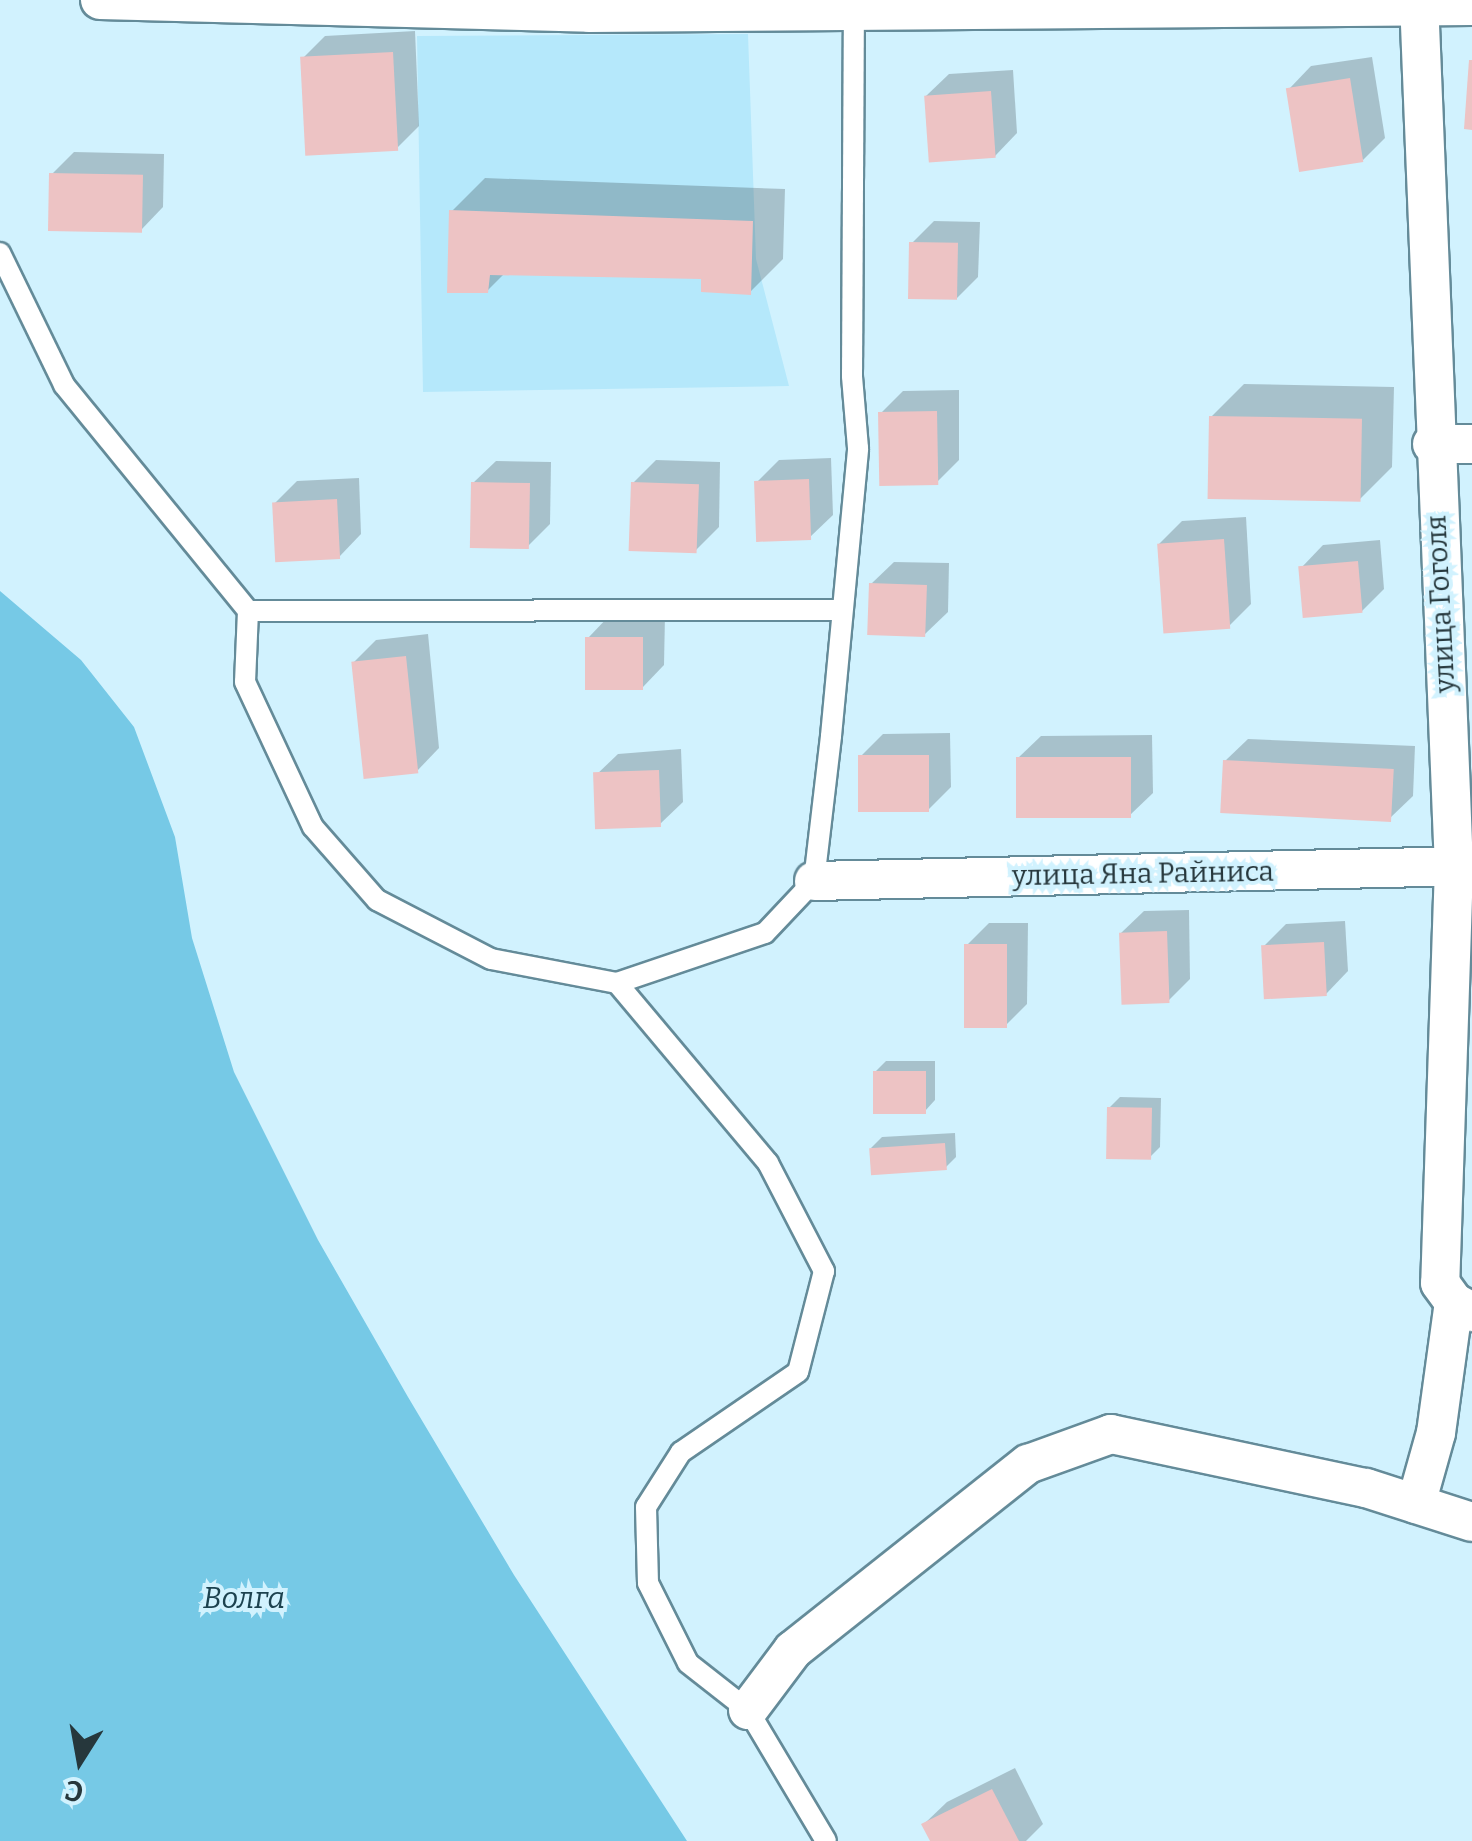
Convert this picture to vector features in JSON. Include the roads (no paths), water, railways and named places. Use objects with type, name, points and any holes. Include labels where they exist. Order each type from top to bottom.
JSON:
[{"type":"street","points":[[100,0],[589,12],[854,6],[1472,6]]},
{"type":"street","name":"улица Гоголя","points":[[1419,3],[1432,444],[1463,866],[1440,1283],[1463,1307]]},
{"type":"street","points":[[1432,444],[1472,444]]},
{"type":"street","name":"улица Яна Райниса","points":[[814,881],[1463,866]]},
{"type":"street","points":[[1416,1504],[1463,1307]]},
{"type":"street","points":[[748,1710],[793,1650],[1028,1464],[1111,1434],[1416,1504],[1472,1522]]},
{"type":"lane","points":[[0,253],[64,386],[248,611],[245,682],[313,828],[377,900],[491,958],[618,983],[765,933],[814,881],[858,448],[852,376],[854,6]]},
{"type":"lane","points":[[248,611],[842,610]]},
{"type":"lane","points":[[618,983],[768,1163],[824,1271],[798,1372],[681,1452],[646,1508],[648,1583],[688,1663],[748,1710],[826,1841]]},
{"type":"water","name":"Волга","points":[[0,591],[81,660],[134,727],[175,837],[192,938],[234,1072],[318,1240],[408,1397],[514,1575],[687,1841],[0,1841]]}]
